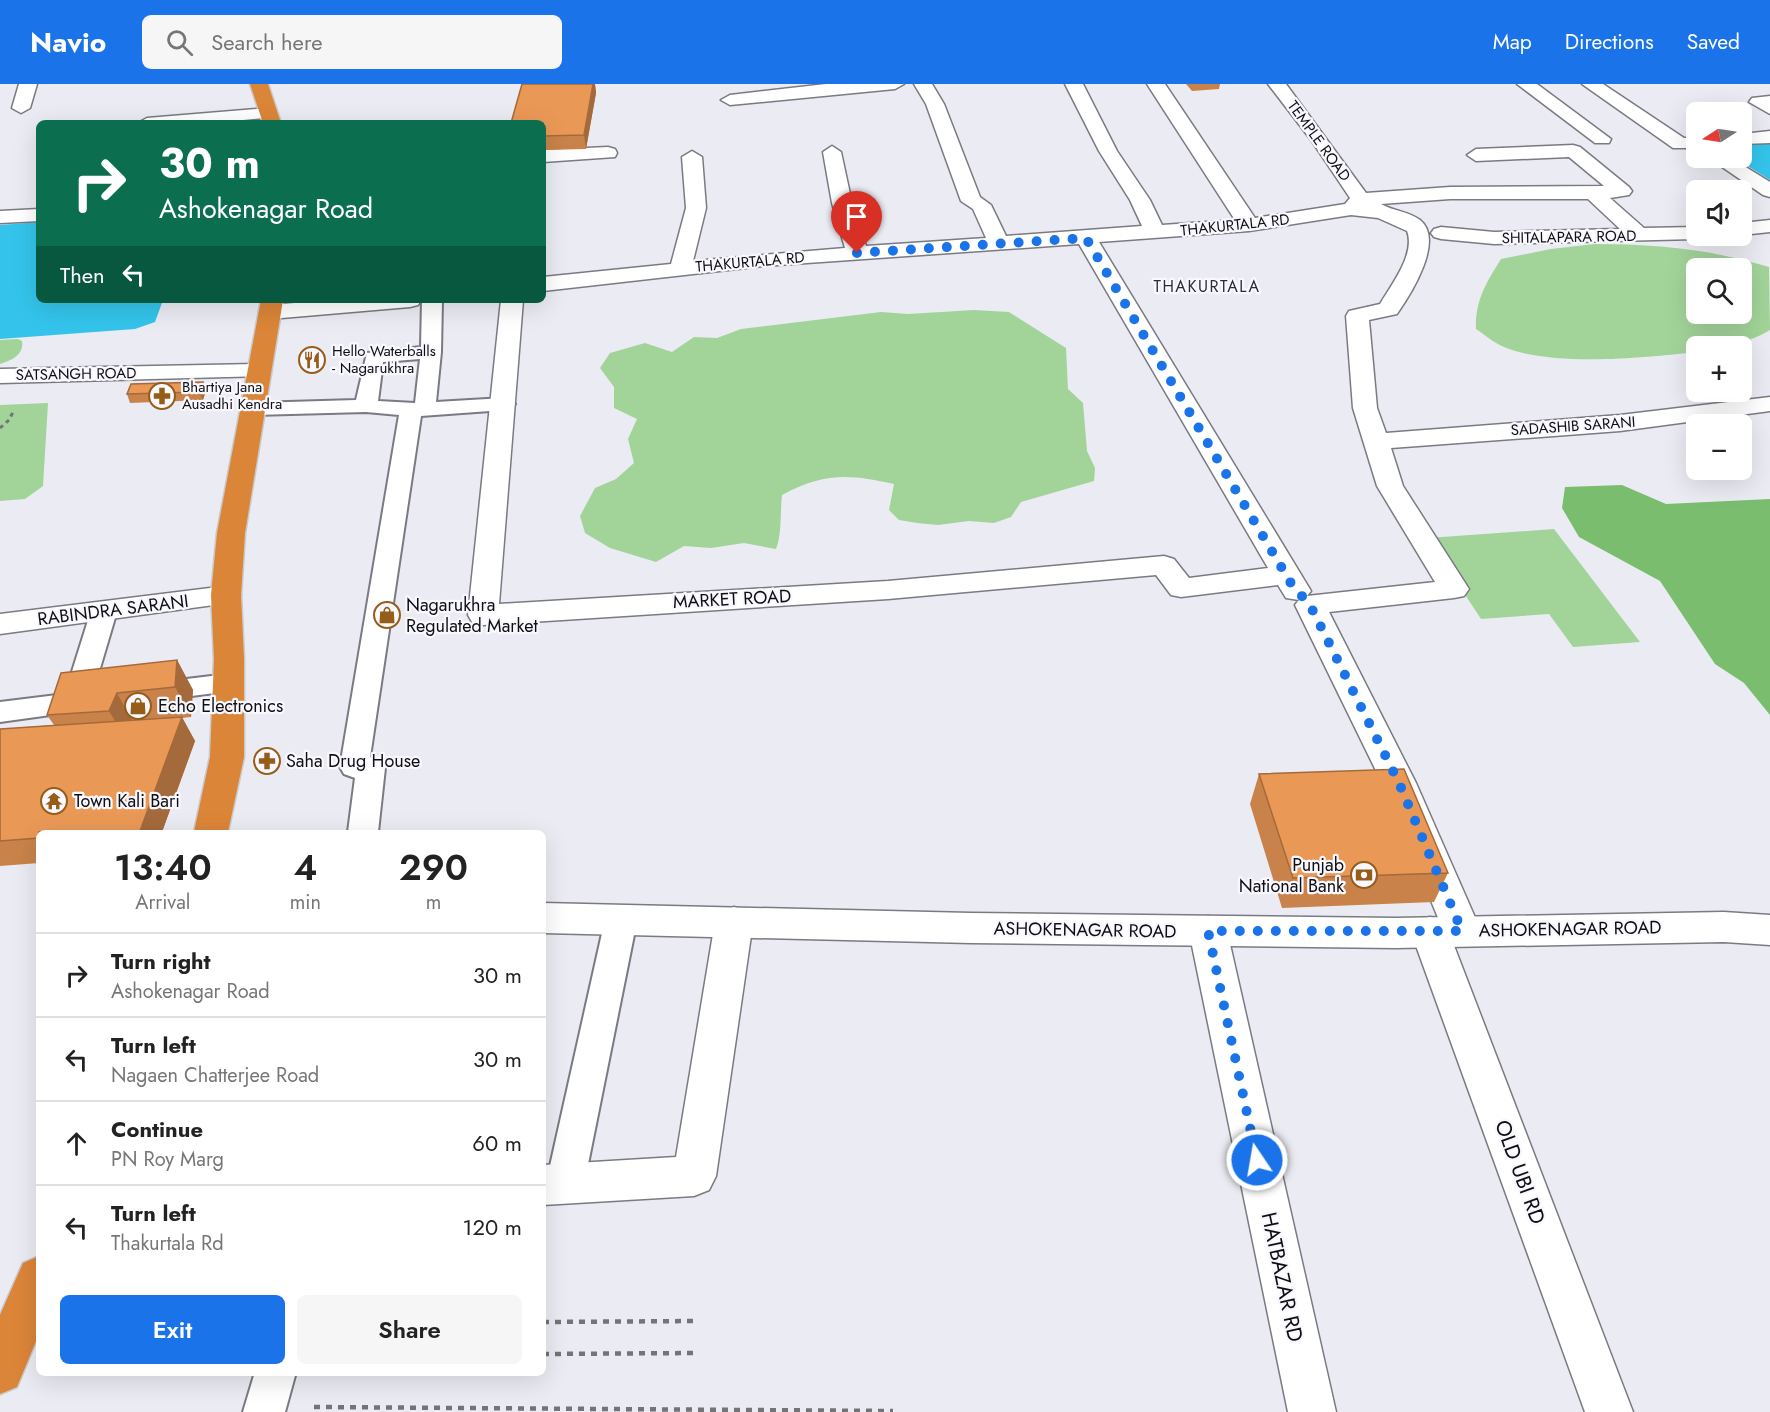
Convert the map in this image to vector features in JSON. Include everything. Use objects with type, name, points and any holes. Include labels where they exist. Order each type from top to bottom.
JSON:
[{"type":"highway","points":[[259,84],[270,118]]},
{"type":"highway","points":[[211,830],[226,757],[228,683],[226,595],[231,533],[271,306]]},
{"type":"highway","points":[[0,1370],[36,1286]]},
{"type":"street","points":[[21,108],[28,84]]},
{"type":"street","points":[[730,100],[845,86],[895,84]]},
{"type":"street","points":[[923,84],[935,104],[971,201],[981,206],[999,244]]},
{"type":"street","points":[[1074,84],[1108,151],[1140,200],[1156,233]]},
{"type":"street","points":[[1156,84],[1249,225]]},
{"type":"street","name":"TEMPLE ROAD","points":[[1277,84],[1318,137],[1364,206]]},
{"type":"street","points":[[1476,155],[1574,151],[1602,139],[1526,84]]},
{"type":"street","points":[[1591,84],[1680,144],[1686,144]]},
{"type":"street","points":[[1770,101],[1758,102],[1770,109]]},
{"type":"street","points":[[221,120],[270,118]]},
{"type":"street","points":[[1752,138],[1770,137]]},
{"type":"street","name":"THAKURTALA RD","points":[[546,284],[681,267],[1249,225],[1450,193],[1622,191],[1574,151]]},
{"type":"street","points":[[832,152],[842,203],[857,253]]},
{"type":"street","points":[[546,161],[608,153]]},
{"type":"street","points":[[681,267],[696,208],[692,157]]},
{"type":"street","points":[[1734,168],[1770,191]]},
{"type":"street","points":[[1593,193],[1639,236]]},
{"type":"street","name":"SHITALAPARA ROAD","points":[[1364,206],[1424,231],[1494,238],[1686,234]]},
{"type":"street","points":[[0,217],[36,214]]},
{"type":"street","points":[[1310,605],[1454,589],[1390,486],[1365,408],[1357,316],[1389,309],[1421,246],[1424,231]]},
{"type":"street","name":"OLD UBI RD","points":[[1086,238],[1286,575],[1300,597],[1310,605],[1399,783],[1446,932],[1609,1412]]},
{"type":"street","points":[[271,306],[340,303]]},
{"type":"street","name":"MARKET ROAD","points":[[512,303],[483,615],[888,590],[1164,565],[1181,588],[1286,575]]},
{"type":"street","name":"SATSANGH ROAD","points":[[0,376],[259,371]]},
{"type":"street","name":"SADASHIB SARANI","points":[[1376,441],[1620,423],[1770,404]]},
{"type":"street","name":"RABINDRA SARANI","points":[[0,624],[226,595]]},
{"type":"street","name":"ASHOKENAGAR ROAD","points":[[546,918],[1208,931],[1446,932],[1715,927],[1770,930]]},
{"type":"street","points":[[554,1184],[694,1176],[734,922]]},
{"type":"street","name":"HATBAZAR RD","points":[[1208,931],[1311,1412]]},
{"type":"lane","points":[[363,830],[371,768],[354,767],[418,409],[431,352],[432,303]]},
{"type":"lane","points":[[366,406],[374,357],[431,352]]},
{"type":"lane","points":[[253,409],[366,406],[418,409],[504,404]]},
{"type":"lane","points":[[67,735],[104,611]]},
{"type":"lane","points":[[0,712],[228,683]]},
{"type":"lane","points":[[554,1184],[621,920]]},
{"type":"path","points":[[546,1322],[699,1321]]},
{"type":"path","points":[[546,1354],[695,1353]]},
{"type":"path","points":[[268,1397],[892,1411]]},
{"type":"green space","points":[[1595,244],[1661,247],[1734,258],[1686,258],[1686,324],[1752,324],[1752,262],[1769,267],[1770,330],[1752,339],[1752,336],[1686,336],[1686,353],[1651,357],[1572,359],[1524,353],[1500,345],[1476,329],[1477,310],[1482,292],[1501,259],[1551,249]]},
{"type":"green space","points":[[974,310],[1009,312],[1066,348],[1068,389],[1083,403],[1087,451],[1095,468],[1094,481],[1021,502],[1011,517],[994,523],[969,521],[938,525],[899,520],[889,510],[894,484],[850,477],[824,479],[811,482],[782,495],[780,530],[776,549],[744,543],[711,548],[684,546],[656,562],[610,548],[585,533],[580,516],[595,488],[616,479],[634,463],[628,439],[637,419],[614,408],[614,387],[600,368],[610,353],[645,343],[672,352],[694,337],[717,338],[741,329],[881,312],[908,314]]},
{"type":"green space","points":[[18,339],[22,341],[19,353],[13,359],[0,364],[0,340]]},
{"type":"green space","points":[[48,403],[43,486],[25,499],[0,501],[0,405]]},
{"type":"green space","points":[[1622,485],[1666,504],[1770,499],[1770,715],[1744,683],[1715,664],[1660,581],[1579,537],[1562,508],[1565,487]]},
{"type":"green space","points":[[1554,529],[1640,642],[1573,647],[1549,614],[1481,619],[1428,538]]},
{"type":"water","points":[[1770,141],[1770,180],[1751,168],[1752,142]]},
{"type":"water","points":[[36,222],[36,303],[162,303],[155,322],[135,329],[0,339],[0,225]]},
{"type":"building","points":[[522,84],[593,84],[584,135],[546,136],[546,120],[512,120]]},
{"type":"building","points":[[203,382],[199,392],[127,394],[131,384]]},
{"type":"building","points":[[177,660],[175,687],[117,693],[109,711],[47,715],[61,673]]},
{"type":"building","points":[[182,717],[140,830],[36,830],[36,838],[0,841],[0,729]]},
{"type":"building","points":[[1404,769],[1448,873],[1293,878],[1259,774]]},
{"type":"place","name":"Hello Waterballs - Nagarukhra","points":[[312,360]]},
{"type":"place","name":"Bhartiya Jana Ausadhi Kendra","points":[[162,396]]},
{"type":"place","name":"Nagarukhra Regulated Market","points":[[387,615]]},
{"type":"place","name":"Echo Electronics","points":[[138,706]]},
{"type":"place","name":"Saha Drug House","points":[[267,761]]},
{"type":"place","name":"Town Kali Bari","points":[[54,801]]},
{"type":"place","name":"Punjab National Bank","points":[[1364,875]]},
{"type":"district","name":"THAKURTALA","points":[[1207,286]]},
{"type":"route","points":[[857,253],[1086,238],[1292,585],[1300,597],[1310,605],[1399,783],[1462,931],[1396,933],[1208,931],[1257,1160]]}]
